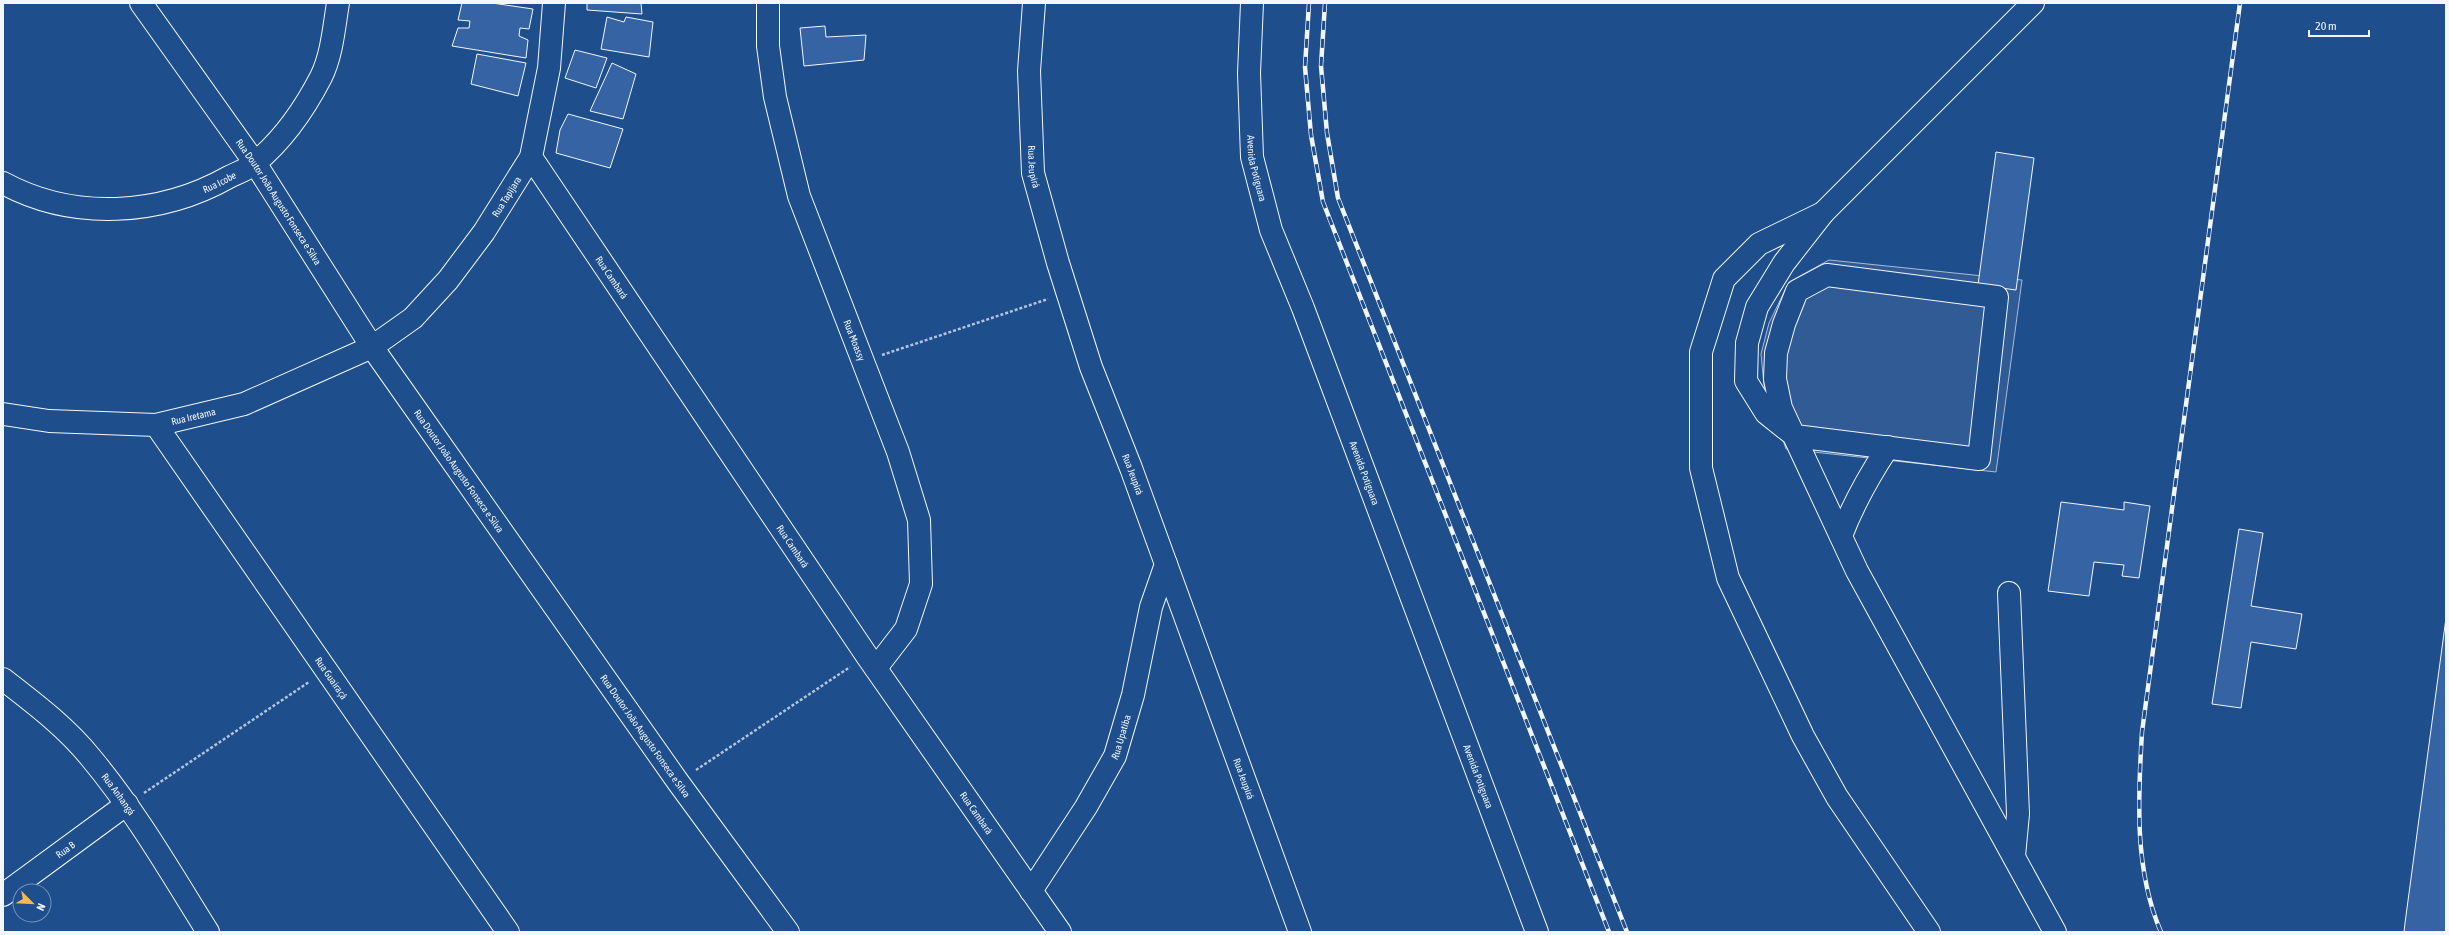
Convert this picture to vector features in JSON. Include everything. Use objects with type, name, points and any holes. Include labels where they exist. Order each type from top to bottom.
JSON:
[{"type":"street","name":"Rua Doutor João Augusto Fonseca e Silva","points":[[141,3],[255,163],[372,347],[678,782],[788,932]]},
{"type":"street","name":"Rua Icobe","points":[[3,183],[17,191],[79,209],[142,207],[191,196],[255,163],[289,129],[322,76],[330,50],[338,3]]},
{"type":"street","name":"Rua Tapijara","points":[[372,347],[413,318],[448,280],[484,232],[531,157],[549,68],[554,3]]},
{"type":"street","name":"Rua Moassy","points":[[768,3],[768,46],[775,96],[799,196],[898,452],[919,520],[921,584],[906,629],[871,662]]},
{"type":"street","name":"Rua Jeupirá","points":[[1034,3],[1029,71],[1034,173],[1067,293],[1091,367],[1166,564],[1300,932]]},
{"type":"street","name":"Avenida Potiguara","points":[[1252,3],[1249,66],[1252,157],[1271,230],[1303,308],[1537,932]]},
{"type":"street","points":[[2033,3],[1824,213],[1784,262],[1757,307],[1747,343],[1746,381],[1766,413],[1795,436],[1979,459],[1997,297],[1827,275],[1797,292],[1784,324],[1776,353],[1775,379],[1781,408],[1795,436],[1857,571],[2055,932]]},
{"type":"street","name":"Rua Cambará","points":[[531,157],[871,662],[1060,932]]},
{"type":"street","points":[[1824,213],[1759,244],[1724,279],[1701,352],[1701,468],[1728,578],[1803,736],[1837,797],[1929,932]]},
{"type":"street","name":"Rua Iretama","points":[[3,414],[49,421],[156,425],[244,404],[372,347]]},
{"type":"street","name":"Rua Guairaçá","points":[[156,425],[508,932]]},
{"type":"street","points":[[1841,536],[1854,504],[1870,474],[1888,447]]},
{"type":"street","name":"Rua Upatiba","points":[[1032,891],[1086,807],[1115,756],[1133,695],[1151,607],[1166,564]]},
{"type":"street","points":[[2009,593],[2018,814],[2014,856]]},
{"type":"street","name":"Rua Anhangá","points":[[3,679],[51,717],[90,757],[127,804],[208,932]]},
{"type":"street","name":"Rua B","points":[[3,895],[127,804]]},
{"type":"path","points":[[863,361],[1067,293]]},
{"type":"path","points":[[678,782],[871,662]]},
{"type":"path","points":[[127,804],[326,670]]},
{"type":"shaded area","points":[[1829,260],[2022,280],[1996,472],[1786,449],[1764,385],[1761,354],[1769,323],[1789,282]]},
{"type":"building","points":[[462,3],[492,3],[533,9],[529,29],[520,28],[519,36],[528,40],[526,58],[452,46],[458,28],[469,28],[470,21],[458,20]]},
{"type":"building","points":[[587,3],[641,3],[642,14],[587,10]]},
{"type":"building","points":[[607,17],[624,22],[626,17],[653,22],[649,57],[601,49]]},
{"type":"building","points":[[825,26],[826,37],[866,35],[864,60],[804,66],[800,28]]},
{"type":"building","points":[[575,50],[607,58],[596,88],[565,78]]},
{"type":"building","points":[[477,54],[526,63],[518,96],[471,84]]},
{"type":"building","points":[[612,63],[636,74],[623,119],[590,111]]},
{"type":"building","points":[[568,114],[623,129],[610,168],[556,153],[560,130]]},
{"type":"building","points":[[1996,152],[2034,158],[2016,290],[1978,285]]},
{"type":"building","points":[[2061,502],[2124,510],[2124,502],[2150,506],[2139,578],[2122,576],[2124,565],[2094,562],[2089,596],[2048,591]]},
{"type":"building","points":[[2239,529],[2263,533],[2251,606],[2302,614],[2296,649],[2251,642],[2241,708],[2212,704]]},
{"type":"building","points":[[2446,618],[2446,932],[2404,932],[2405,923]]},
{"type":"railway","points":[[1309,3],[1305,67],[1311,135],[1323,202],[1609,932]]},
{"type":"railway","points":[[1325,3],[1321,66],[1327,133],[1338,198],[1627,932]]},
{"type":"railway","points":[[2161,932],[2152,908],[2142,859],[2139,807],[2142,732],[2240,3]]}]
